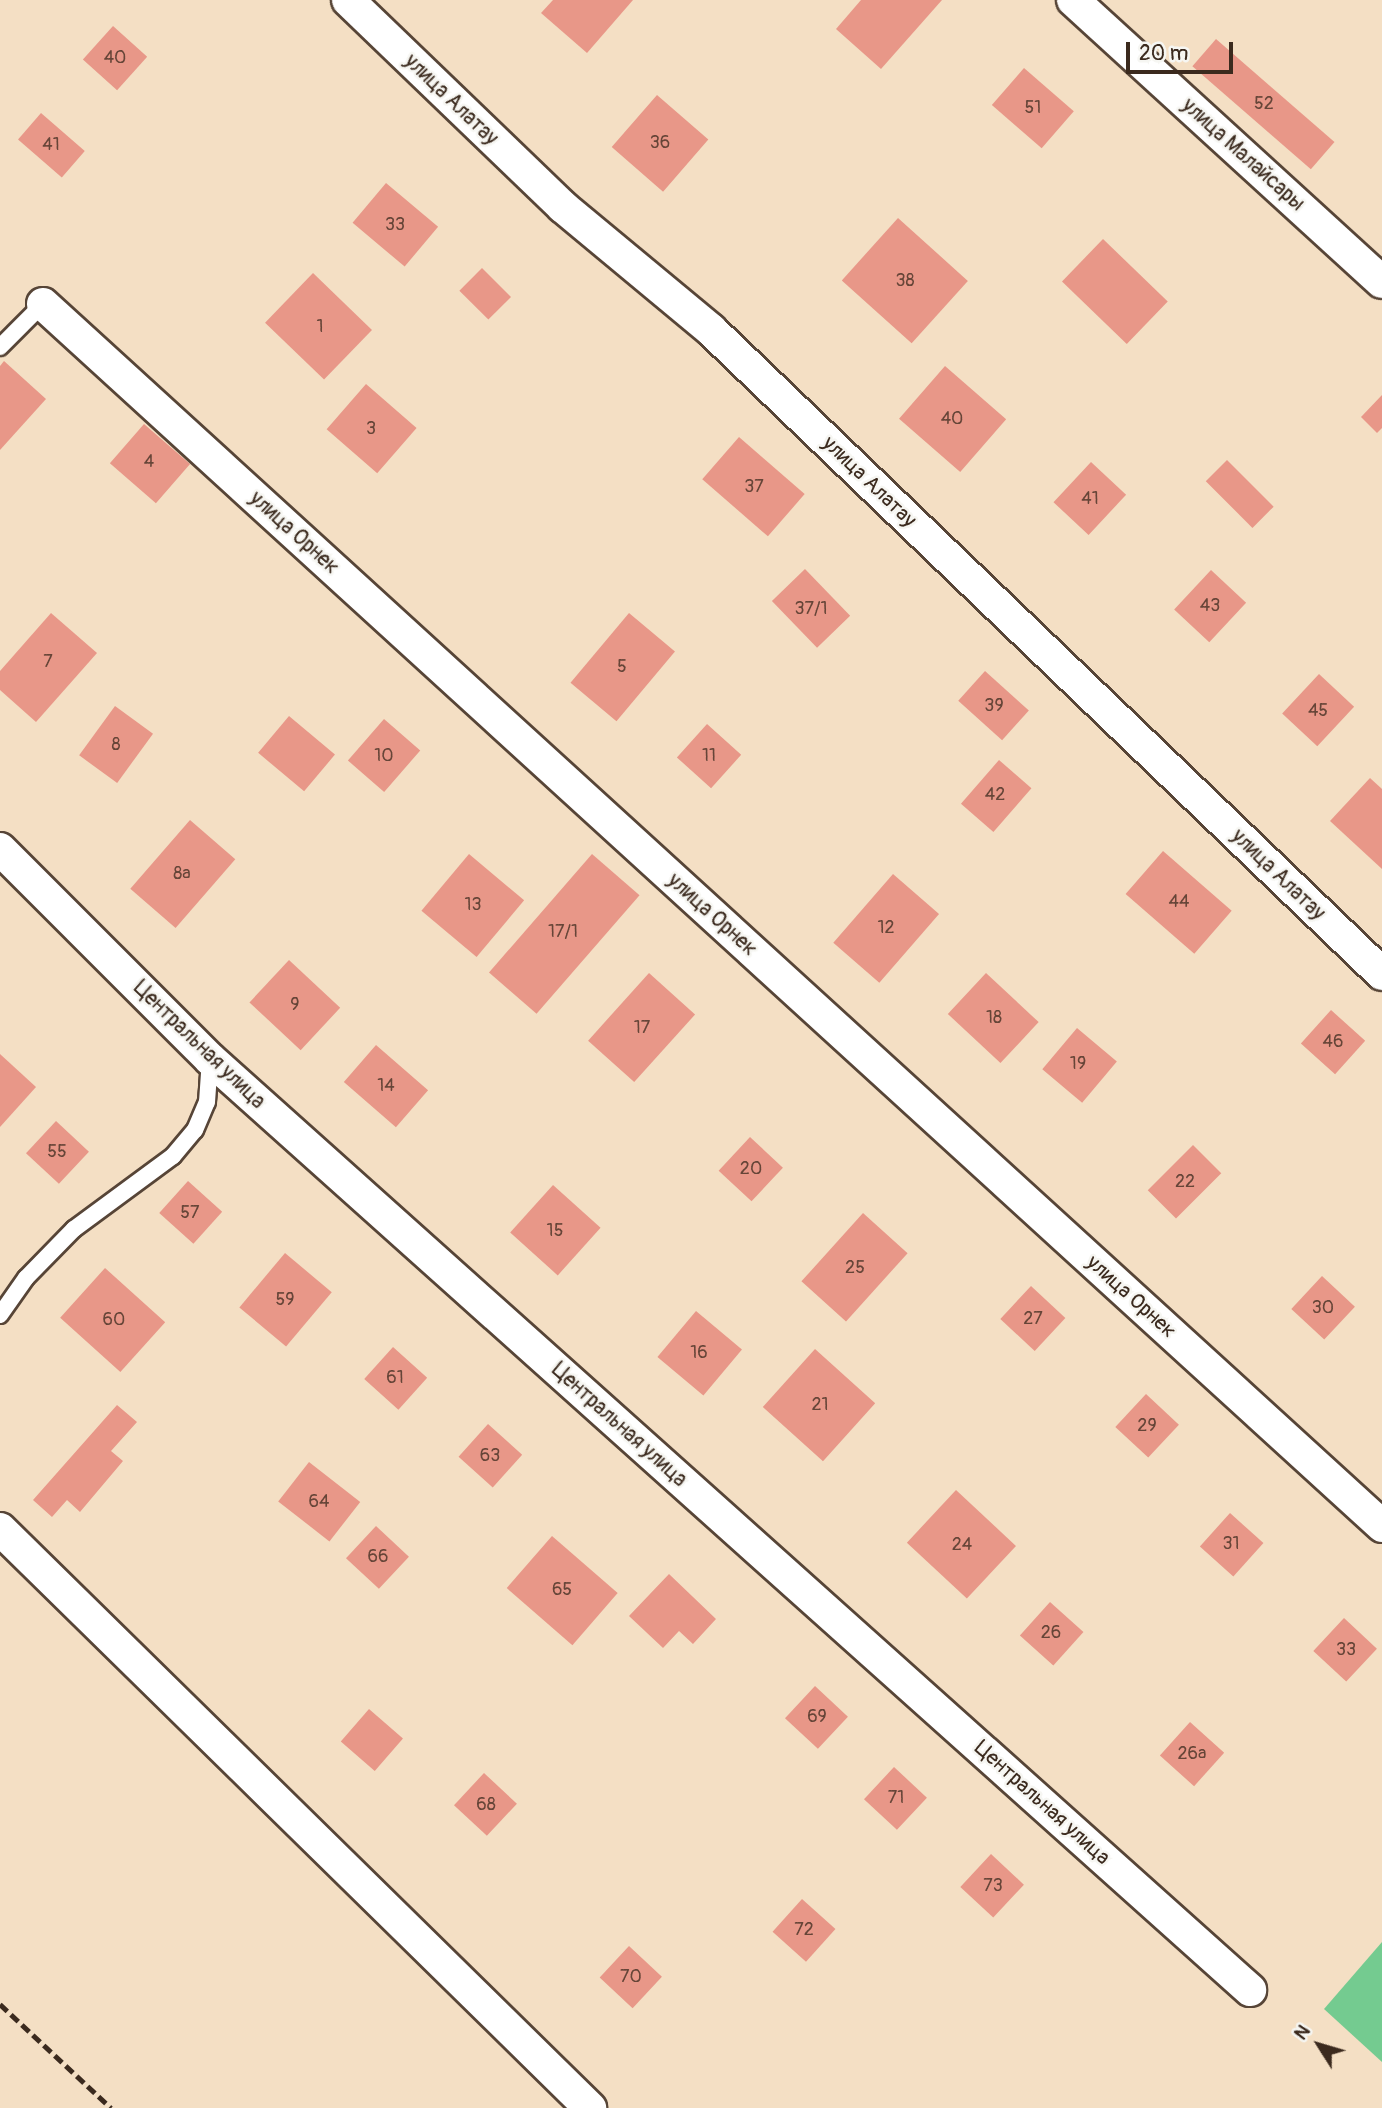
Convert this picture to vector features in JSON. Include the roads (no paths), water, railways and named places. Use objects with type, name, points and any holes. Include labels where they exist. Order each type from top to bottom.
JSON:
[{"type":"street","name":"улица Алатау","points":[[348,0],[562,206],[710,330],[1382,974]]},
{"type":"street","name":"улица Малайсары","points":[[1073,0],[1382,282]]},
{"type":"street","name":"улица Орнек","points":[[43,304],[1382,1526]]},
{"type":"street","name":"Центральная улица","points":[[0,849],[210,1059],[1250,1990]]},
{"type":"street","points":[[0,1529],[590,2108]]},
{"type":"lane","points":[[0,347],[43,304]]},
{"type":"lane","points":[[0,1315],[26,1278],[74,1229],[173,1156],[195,1130],[207,1102],[210,1059]]},
{"type":"railway","points":[[0,2004],[111,2108]]}]
